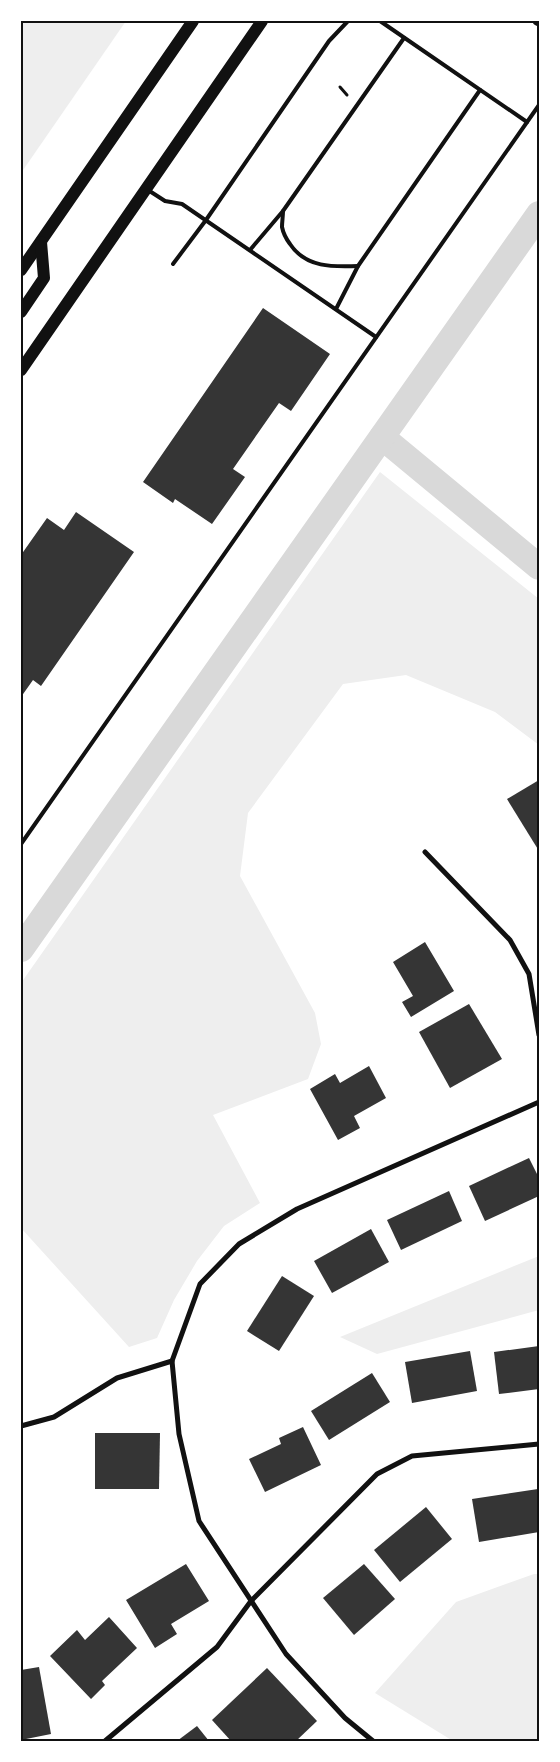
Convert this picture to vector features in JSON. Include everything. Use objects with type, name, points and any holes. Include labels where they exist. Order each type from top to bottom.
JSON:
[{"type":"main road","points":[[21,270],[194,21]]},
{"type":"main road","points":[[21,370],[262,21]]},
{"type":"main road","points":[[21,312],[44,278],[41,242]]},
{"type":"street","points":[[425,852],[510,940],[529,974],[538,1019],[539,1035]]},
{"type":"street","points":[[373,1741],[345,1718],[286,1654],[199,1521],[179,1434],[172,1361],[200,1284],[239,1244],[297,1209],[539,1102]]},
{"type":"street","points":[[21,1426],[54,1416],[117,1378],[172,1361]]},
{"type":"street","points":[[105,1741],[217,1647],[251,1601],[377,1474],[412,1456],[539,1444]]},
{"type":"lane","points":[[173,264],[206,220],[329,41],[348,21]]},
{"type":"lane","points":[[380,21],[526,122]]},
{"type":"lane","points":[[250,250],[283,211],[404,38]]},
{"type":"lane","points":[[336,310],[358,266],[480,90]]},
{"type":"lane","points":[[21,844],[539,105]]},
{"type":"lane","points":[[147,188],[165,201],[182,204],[376,337]]},
{"type":"lane","points":[[283,211],[282,227],[296,253],[308,261],[320,264],[358,266]]},
{"type":"path","points":[[340,87],[347,95]]},
{"type":"shaded area","points":[[21,21],[126,21],[21,173]]},
{"type":"shaded area","points":[[380,472],[539,599],[539,745],[495,712],[406,675],[343,684],[248,813],[240,876],[315,1013],[321,1044],[308,1079],[213,1115],[260,1203],[224,1226],[197,1261],[174,1300],[157,1338],[129,1347],[21,1228],[21,983]]},
{"type":"shaded area","points":[[539,1256],[539,1310],[377,1354],[340,1337]]},
{"type":"shaded area","points":[[534,1574],[539,1574],[539,1741],[453,1741],[375,1693],[456,1602]]},
{"type":"building","points":[[263,308],[330,354],[291,411],[279,403],[233,469],[245,477],[212,524],[175,499],[173,503],[143,482]]},
{"type":"building","points":[[76,512],[134,552],[41,686],[33,680],[21,697],[21,555],[47,518],[64,530]]},
{"type":"building","points":[[539,780],[539,851],[507,799]]},
{"type":"building","points":[[425,942],[454,991],[411,1017],[402,1002],[413,996],[393,962]]},
{"type":"building","points":[[469,1004],[502,1059],[450,1088],[419,1032]]},
{"type":"building","points":[[369,1066],[386,1098],[354,1116],[360,1128],[338,1140],[310,1089],[335,1074],[340,1083]]},
{"type":"building","points":[[529,1158],[539,1178],[539,1196],[485,1221],[469,1186]]},
{"type":"building","points":[[449,1191],[462,1221],[401,1250],[387,1220]]},
{"type":"building","points":[[371,1229],[389,1262],[332,1293],[314,1261]]},
{"type":"building","points":[[282,1276],[314,1296],[279,1351],[247,1331]]},
{"type":"building","points":[[539,1346],[539,1389],[499,1394],[494,1352]]},
{"type":"building","points":[[470,1351],[477,1391],[412,1403],[405,1362]]},
{"type":"building","points":[[372,1373],[390,1402],[329,1440],[311,1411]]},
{"type":"building","points":[[303,1427],[321,1465],[265,1492],[249,1459],[281,1444],[279,1438]]},
{"type":"building","points":[[95,1433],[160,1433],[159,1489],[95,1489]]},
{"type":"building","points":[[538,1489],[539,1532],[479,1542],[472,1499]]},
{"type":"building","points":[[426,1507],[452,1539],[400,1582],[374,1550]]},
{"type":"building","points":[[186,1564],[209,1601],[171,1624],[177,1634],[155,1648],[126,1600]]},
{"type":"building","points":[[364,1564],[395,1599],[354,1635],[323,1598]]},
{"type":"building","points":[[109,1617],[137,1648],[102,1681],[105,1685],[91,1699],[50,1656],[77,1630],[85,1640]]},
{"type":"building","points":[[39,1667],[51,1734],[21,1740],[21,1670]]},
{"type":"building","points":[[267,1668],[317,1721],[296,1741],[231,1741],[212,1720]]},
{"type":"building","points":[[197,1726],[209,1741],[177,1741]]},
{"type":"waterway","points":[[21,949],[539,214]]},
{"type":"waterway","points":[[382,437],[539,567]]}]
